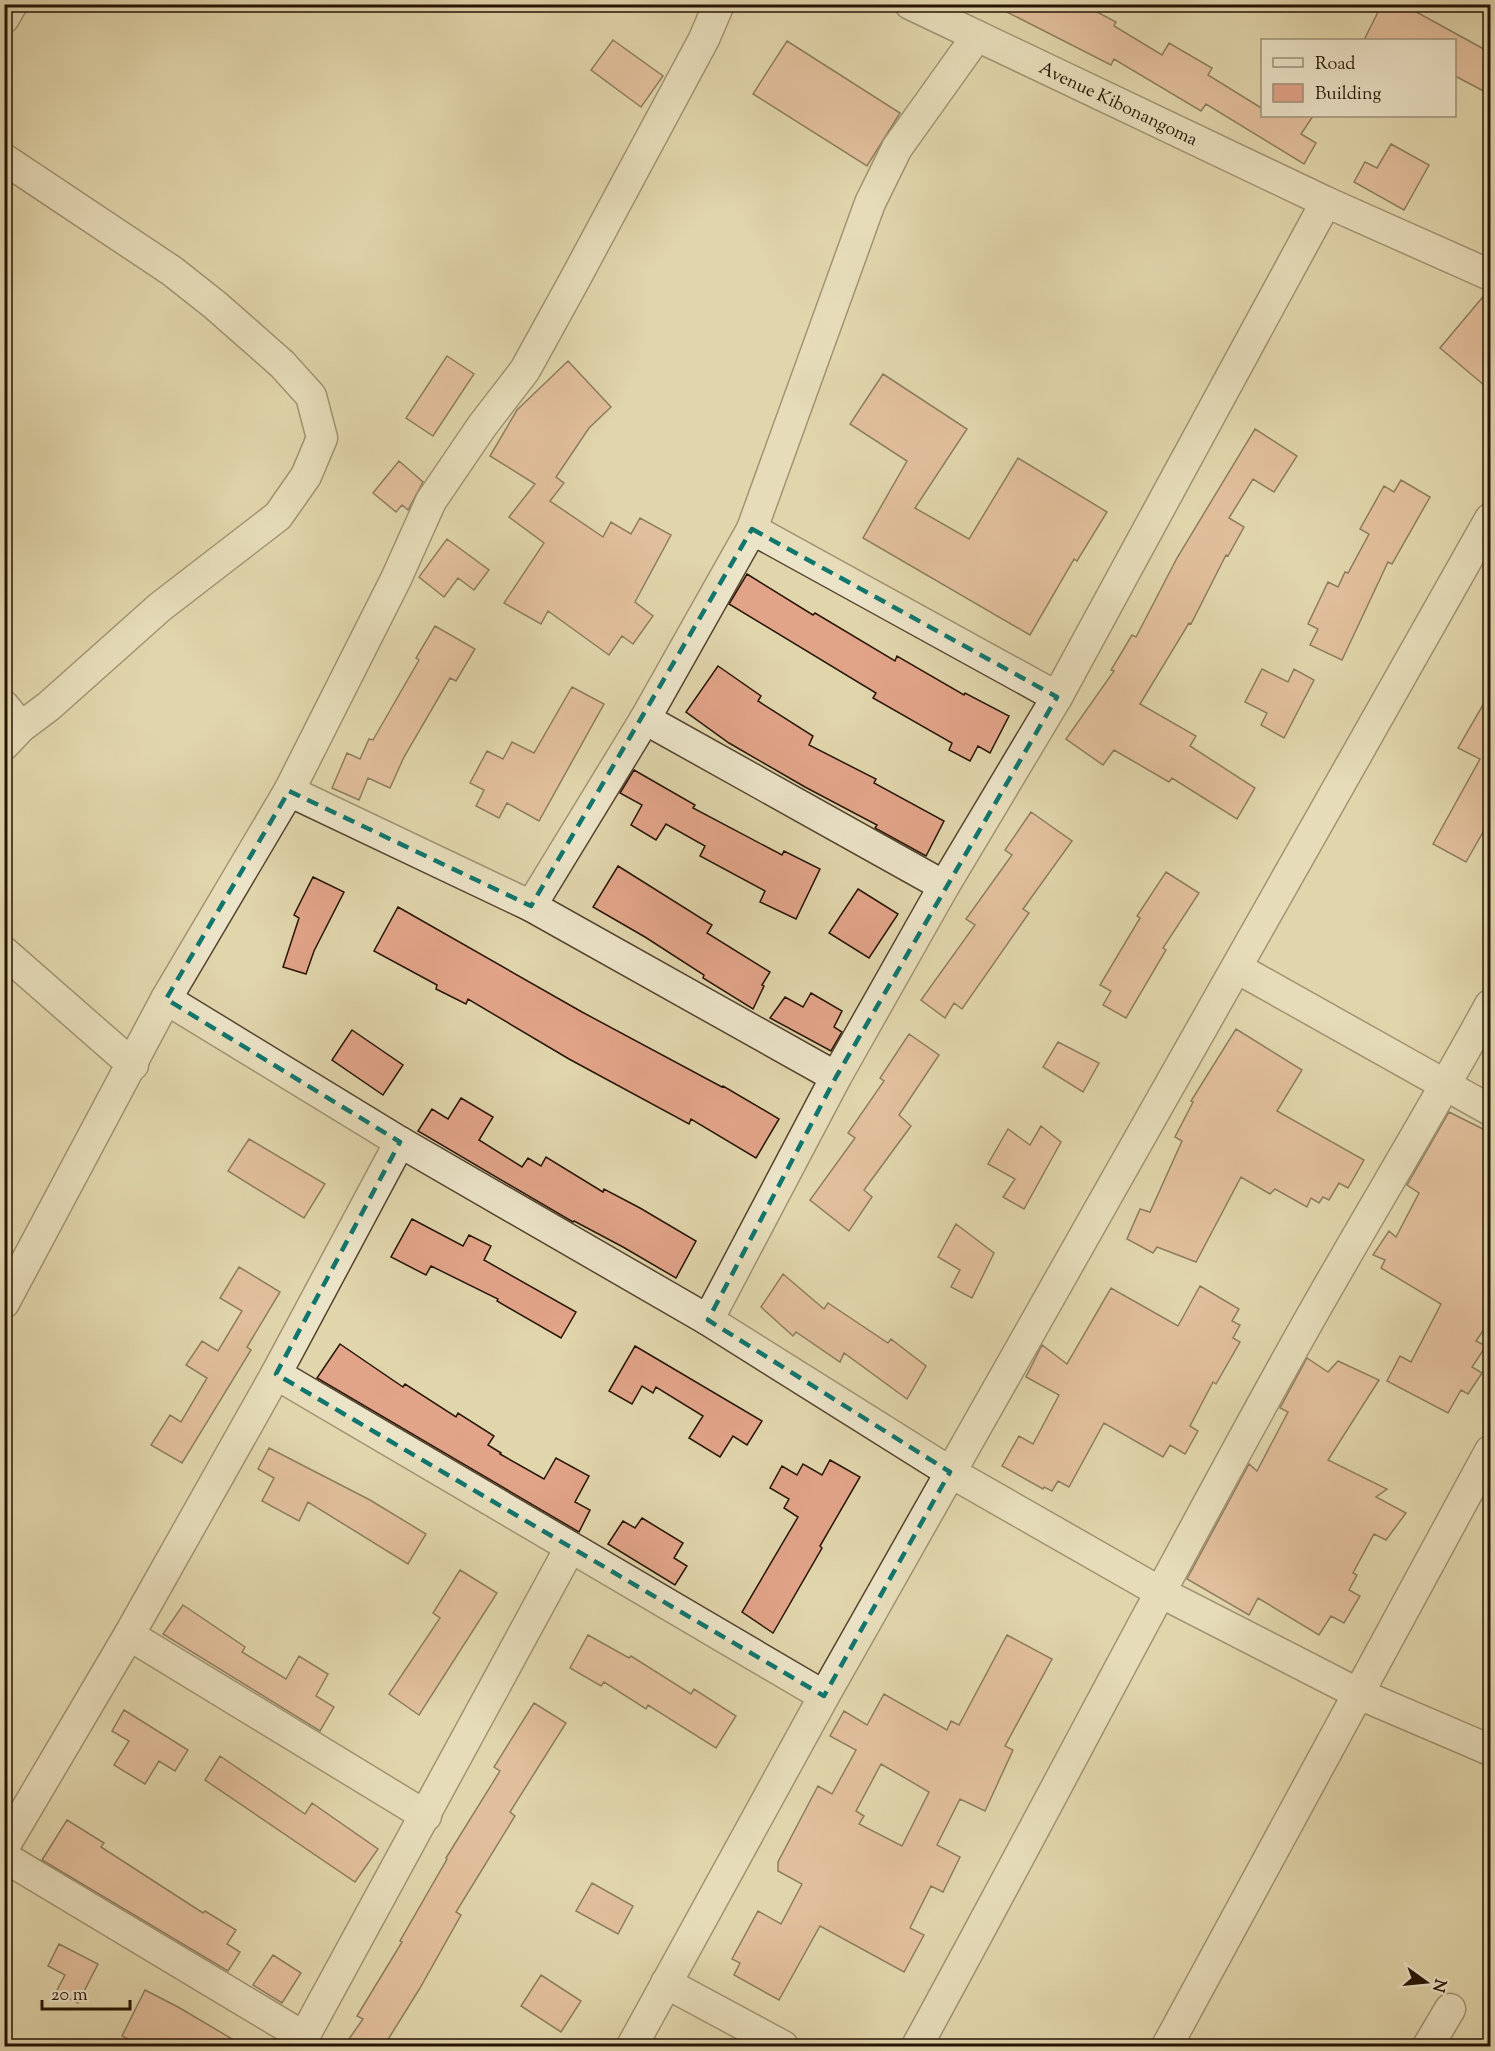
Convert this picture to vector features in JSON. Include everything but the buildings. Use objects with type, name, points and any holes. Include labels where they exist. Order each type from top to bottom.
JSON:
[{"type":"street","points":[[4,18],[12,4]]},
{"type":"street","points":[[4,1303],[133,1065],[166,999],[289,791],[396,579],[431,501],[482,426],[525,370],[704,39],[719,4]]},
{"type":"street","name":"Avenue Kibonangoma","points":[[910,4],[1326,202],[1491,275]]},
{"type":"street","points":[[531,906],[645,719],[752,529],[870,203],[897,148],[977,36]]},
{"type":"street","points":[[4,159],[172,271],[215,305],[282,364],[311,396],[322,438],[306,476],[278,516],[160,607],[49,706],[10,726]]},
{"type":"street","points":[[708,1320],[836,1077],[944,886],[1057,697],[1326,202]]},
{"type":"street","points":[[632,2046],[950,1472],[1491,519]]},
{"type":"street","points":[[752,529],[1057,697]]},
{"type":"street","points":[[645,719],[944,886]]},
{"type":"street","points":[[289,791],[531,906],[836,1077]]},
{"type":"street","points":[[4,952],[133,1065]]},
{"type":"street","points":[[1237,968],[1491,1110]]},
{"type":"street","points":[[166,999],[400,1142],[708,1320],[950,1472],[1160,1592],[1359,1694],[1491,1750]]},
{"type":"street","points":[[917,2046],[1295,1345],[1491,1005]]},
{"type":"street","points":[[4,1847],[129,1635],[276,1374],[400,1142]]},
{"type":"street","points":[[276,1374],[824,1696]]},
{"type":"street","points":[[1167,2046],[1491,1451]]},
{"type":"street","points":[[4,1857],[302,2042],[570,1548]]},
{"type":"street","points":[[129,1635],[426,1816]]},
{"type":"street","points":[[666,1983],[783,2046]]},
{"type":"street","points":[[1428,2046],[1450,2009]]},
{"type":"highlighted area","points":[[752,529],[1057,697],[836,1077],[708,1320],[950,1472],[824,1696],[276,1374],[400,1142],[166,999],[289,791],[531,906]]}]
